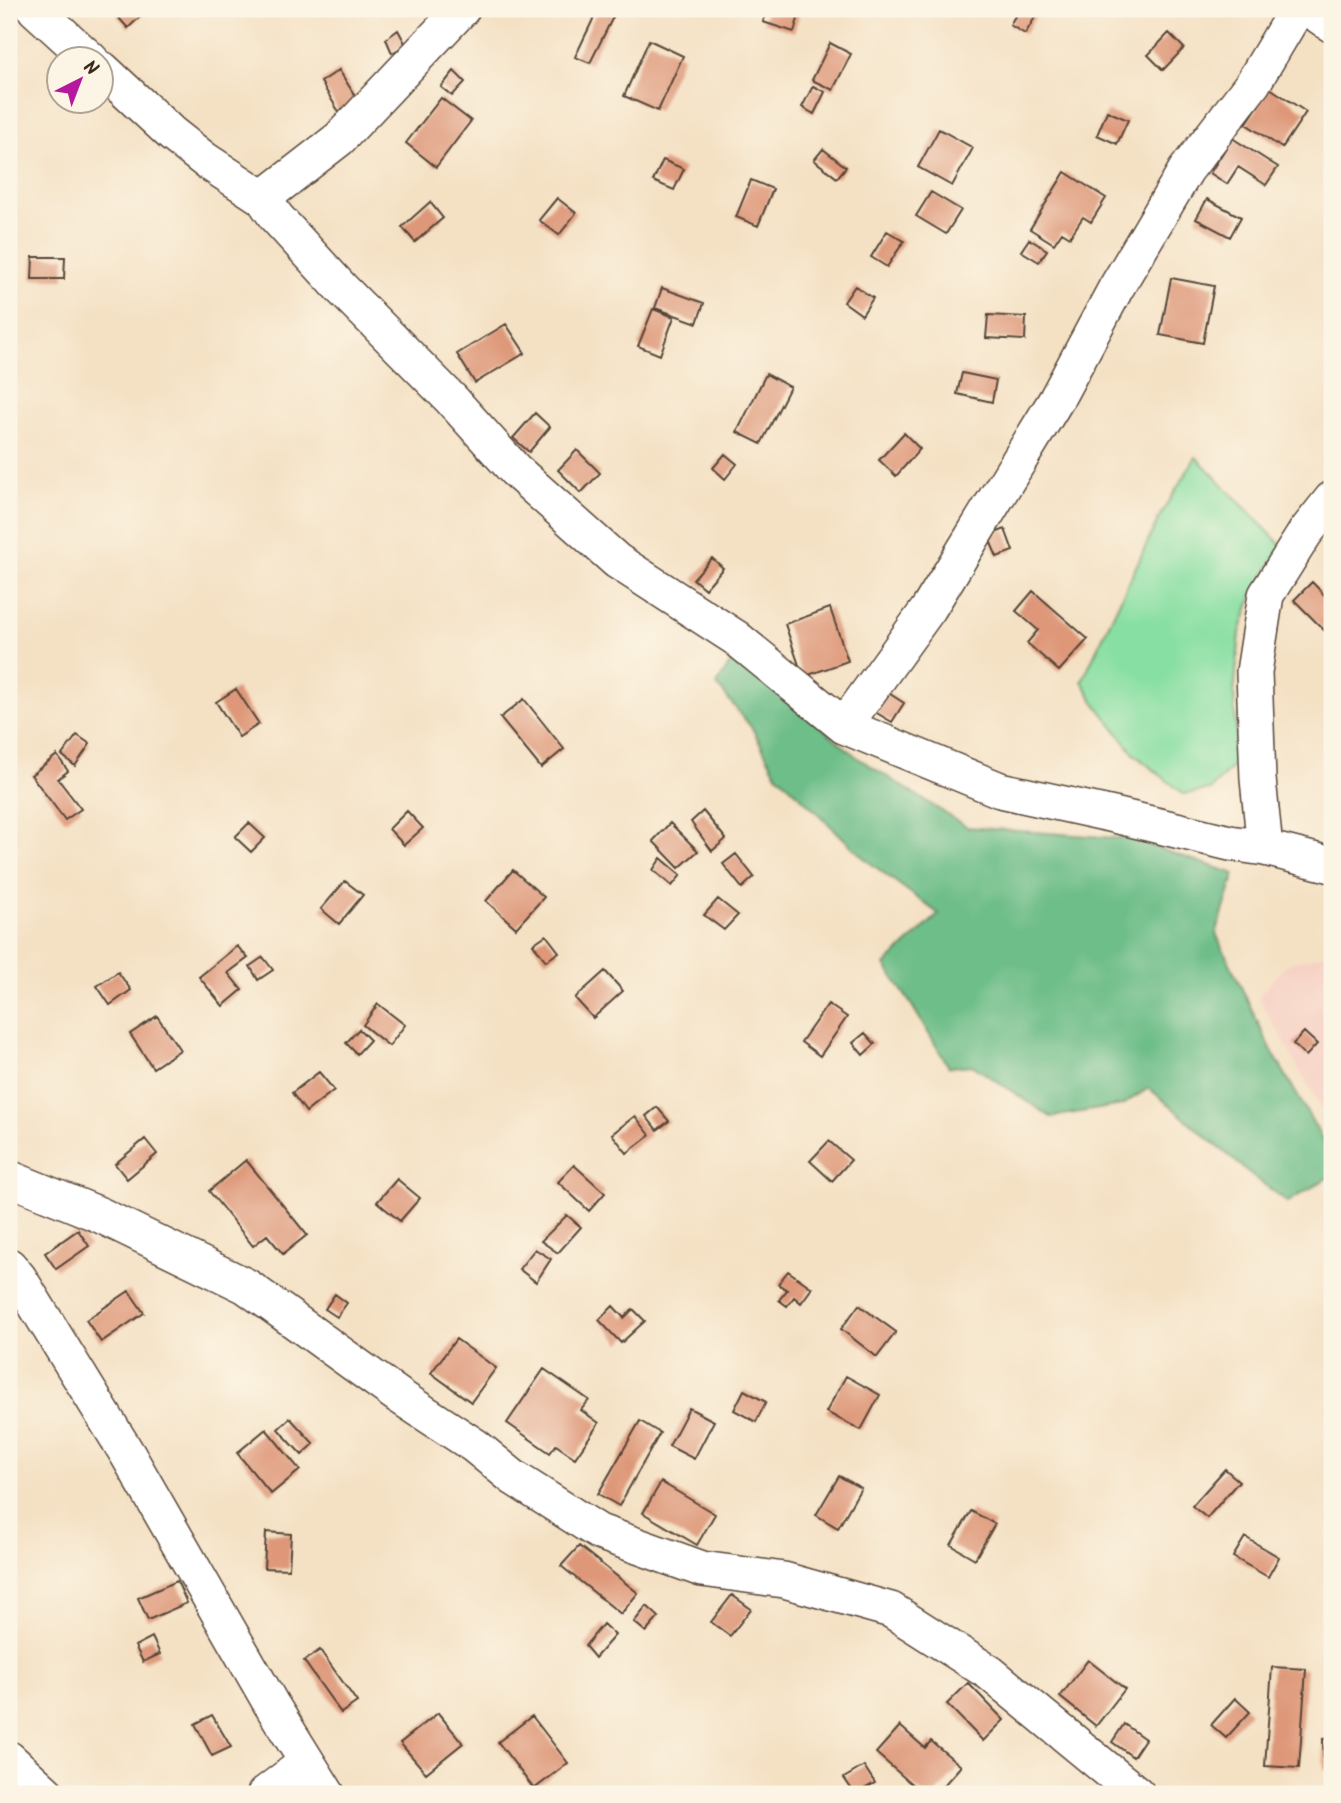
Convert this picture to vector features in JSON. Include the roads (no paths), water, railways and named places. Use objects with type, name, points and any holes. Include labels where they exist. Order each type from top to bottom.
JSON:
[{"type":"street","points":[[35,9],[76,46]]},
{"type":"street","points":[[263,198],[339,139],[462,9]]},
{"type":"street","points":[[844,726],[929,608],[1056,400],[1115,288],[1186,170],[1253,83],[1297,9]]},
{"type":"street","points":[[1309,9],[1332,25]]},
{"type":"street","points":[[116,82],[172,134],[205,160],[263,198],[276,217],[342,289],[452,399],[515,470],[617,561],[736,638],[844,726],[1000,790],[1332,865]]},
{"type":"street","points":[[1265,848],[1258,779],[1254,672],[1266,595],[1306,533],[1332,499]]},
{"type":"street","points":[[9,1178],[100,1215],[246,1286],[475,1447],[513,1478],[599,1532],[702,1569],[784,1580],[891,1610],[990,1673],[1137,1794]]},
{"type":"street","points":[[9,1266],[128,1455],[271,1704],[327,1794]]},
{"type":"street","points":[[9,1759],[47,1794]]},
{"type":"street","points":[[265,1794],[307,1762]]}]
